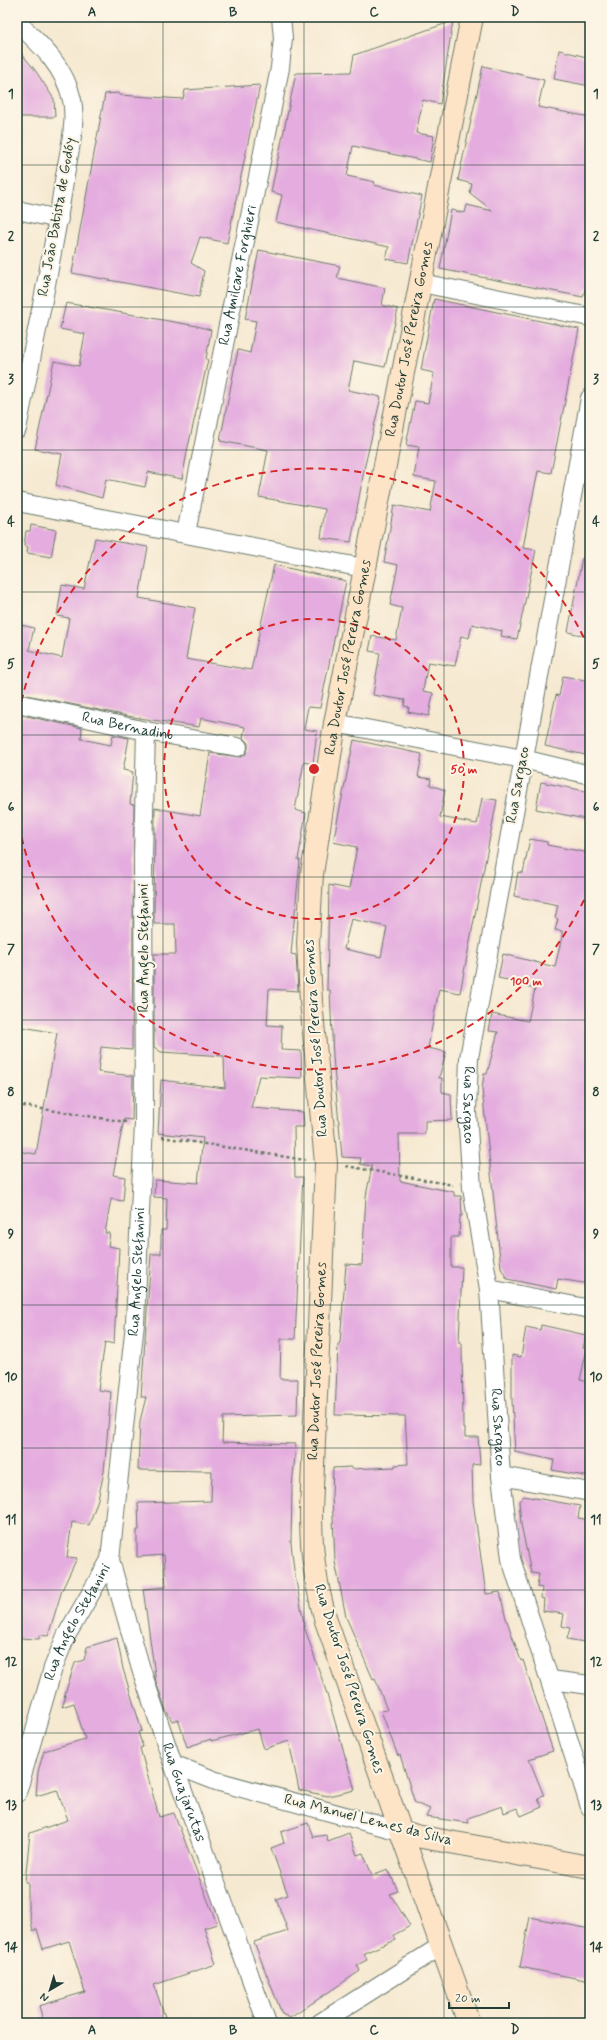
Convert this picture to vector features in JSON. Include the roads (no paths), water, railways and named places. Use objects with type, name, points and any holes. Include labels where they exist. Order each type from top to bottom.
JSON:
[{"type":"main road","name":"Rua Doutor José Pereira Gomes","points":[[469,2023],[326,1621],[316,1586],[311,1548],[311,1511],[326,1163],[311,1001],[308,943],[312,874],[335,723],[472,17]]},
{"type":"main road","name":"Rua Manuel Lemes da Silva","points":[[400,1831],[442,1841],[590,1867]]},
{"type":"street","name":"Rua Amilcare Forghieri","points":[[186,534],[280,68],[283,38],[281,17]]},
{"type":"street","name":"Rua João Batista de Godóy","points":[[17,22],[43,47],[62,72],[72,100],[72,130],[59,219],[17,429]]},
{"type":"street","points":[[17,210],[59,219]]},
{"type":"street","points":[[421,283],[590,317]]},
{"type":"street","name":"Rua Sargaco","points":[[590,398],[469,1058],[467,1112],[472,1188],[489,1289],[501,1476],[511,1559],[590,1807]]},
{"type":"street","points":[[17,502],[364,568]]},
{"type":"street","name":"Rua Bernadino","points":[[17,703],[146,731],[238,747]]},
{"type":"street","points":[[335,723],[523,759],[590,775]]},
{"type":"street","name":"Rua Angelo Stefanini","points":[[17,1793],[53,1668],[77,1615],[110,1560],[135,1323],[144,1129],[143,848],[146,731]]},
{"type":"street","points":[[489,1289],[590,1309]]},
{"type":"street","points":[[501,1476],[590,1492]]},
{"type":"street","name":"Rua Guajarutas","points":[[110,1560],[141,1669],[173,1764],[267,2023]]},
{"type":"street","points":[[550,1680],[590,1685]]},
{"type":"street","name":"Rua Manuel Lemes da Silva","points":[[173,1764],[216,1781],[400,1831]]},
{"type":"street","points":[[320,2023],[441,1946]]}]
